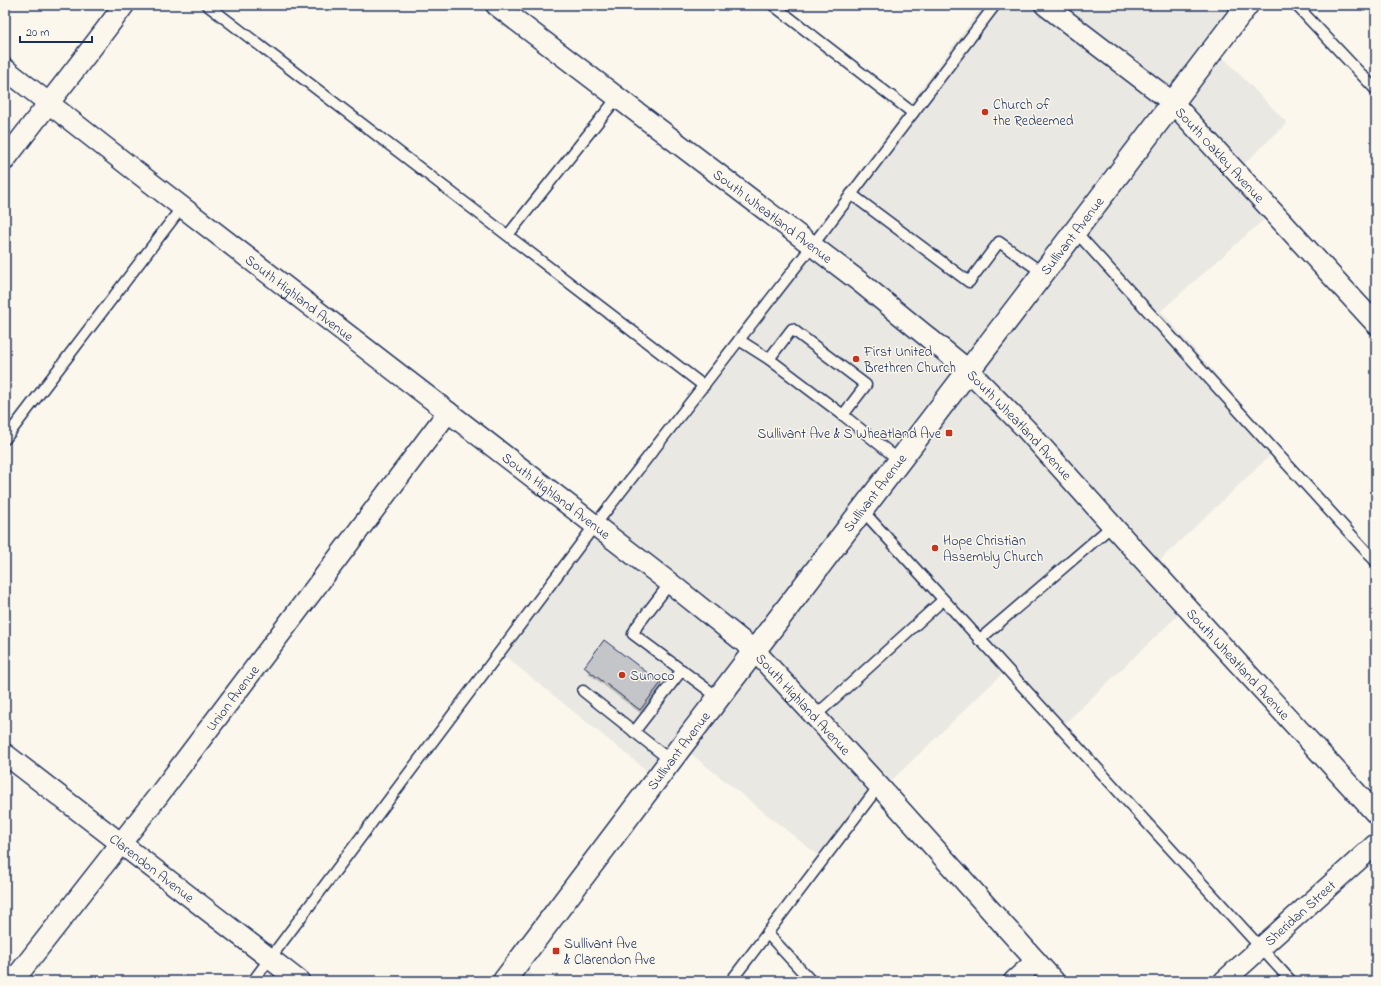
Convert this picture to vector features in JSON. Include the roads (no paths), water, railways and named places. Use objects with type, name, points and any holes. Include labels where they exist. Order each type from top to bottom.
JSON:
[{"type":"main road","name":"Sullivant Avenue","points":[[506,980],[968,370],[1247,5]]},
{"type":"street","points":[[5,160],[124,5]]},
{"type":"street","name":"South Wheatland Avenue","points":[[496,5],[860,282],[968,370],[1025,428],[1376,814]]},
{"type":"street","name":"South Oakley Avenue","points":[[1045,5],[1172,102],[1376,324]]},
{"type":"street","name":"South Highland Avenue","points":[[5,69],[670,583],[755,651],[879,786],[1054,981]]},
{"type":"street","name":"Union Avenue","points":[[12,981],[163,790],[448,412]]},
{"type":"street","name":"Clarendon Avenue","points":[[5,754],[299,981]]},
{"type":"street","name":"Sheridan Street","points":[[1224,981],[1376,844]]},
{"type":"street","points":[[1014,981],[1036,961]]},
{"type":"lane","points":[[207,5],[704,386]]},
{"type":"lane","points":[[773,5],[913,113]]},
{"type":"lane","points":[[253,981],[595,525],[812,246],[995,5]]},
{"type":"lane","points":[[1296,5],[1376,89]]},
{"type":"lane","points":[[508,236],[617,98]]},
{"type":"lane","points":[[851,194],[969,282],[999,242],[1043,273]]},
{"type":"lane","points":[[5,439],[182,207]]},
{"type":"lane","points":[[1075,231],[1376,562]]},
{"type":"lane","points":[[769,359],[792,329],[860,380],[866,385],[843,415]]},
{"type":"lane","points":[[739,340],[769,359],[843,415],[900,461]]},
{"type":"lane","points":[[862,510],[1291,981]]},
{"type":"lane","points":[[980,640],[1112,525]]},
{"type":"lane","points":[[670,583],[637,626],[633,634],[719,698]]},
{"type":"lane","points":[[815,716],[943,600]]},
{"type":"lane","points":[[634,732],[682,670]]},
{"type":"lane","points":[[582,691],[671,761]]},
{"type":"lane","points":[[730,981],[879,786]]},
{"type":"lane","points":[[767,933],[811,981]]},
{"type":"place","name":"Church of the Redeemed","points":[[985,112]]},
{"type":"place","name":"First United Brethren Church","points":[[856,359]]},
{"type":"place","name":"Sullivant Ave & S Wheatland Ave","points":[[949,433]]},
{"type":"place","name":"Hope Christian Assembly Church","points":[[935,548]]},
{"type":"place","name":"Sunoco","points":[[622,675]]},
{"type":"place","name":"Sullivant Ave & Clarendon Ave","points":[[556,951]]}]
